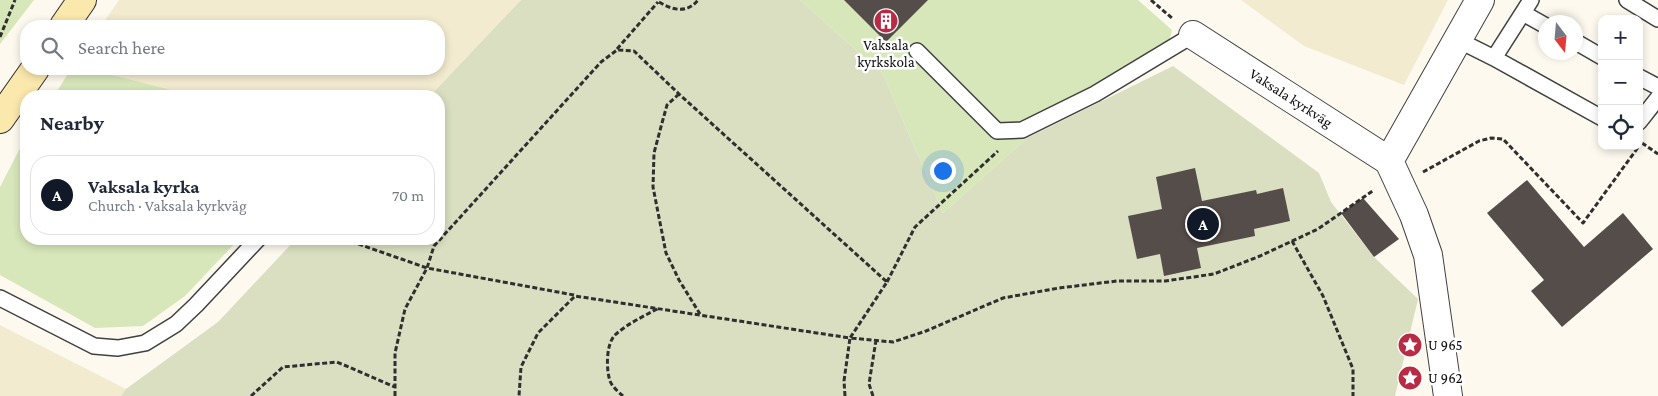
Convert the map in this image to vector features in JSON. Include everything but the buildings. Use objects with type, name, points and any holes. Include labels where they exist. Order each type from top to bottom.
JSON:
[{"type":"street","points":[[68,20],[82,0]]},
{"type":"street","points":[[1448,396],[1428,255],[1414,215],[1393,168],[1480,0]]},
{"type":"street","name":"Vaksala kyrkväg","points":[[1193,35],[1393,168]]},
{"type":"street","points":[[20,90],[31,75]]},
{"type":"street","points":[[0,119],[20,90]]},
{"type":"lane","points":[[1494,58],[1531,0]]},
{"type":"lane","points":[[1627,0],[1658,19]]},
{"type":"lane","points":[[1523,13],[1538,21]]},
{"type":"lane","points":[[917,51],[997,131],[1022,130],[1095,94],[1193,35]]},
{"type":"lane","points":[[1458,40],[1598,116]]},
{"type":"lane","points":[[1583,46],[1598,55]]},
{"type":"lane","points":[[1643,79],[1658,88]]},
{"type":"lane","points":[[1643,117],[1658,98]]},
{"type":"lane","points":[[0,298],[94,346],[118,348],[145,343],[182,318],[252,245]]},
{"type":"path","points":[[0,37],[15,0]]},
{"type":"path","points":[[445,234],[601,62],[617,50],[658,1],[670,9],[682,10],[698,0]]},
{"type":"path","points":[[617,50],[634,51],[888,282]]},
{"type":"path","points":[[680,94],[667,105],[654,153],[653,188],[666,253],[679,280],[700,315]]},
{"type":"path","points":[[845,396],[844,382],[850,338],[888,282],[915,227],[1022,130]]},
{"type":"path","points":[[361,245],[427,268],[575,296],[850,338],[893,342],[926,332],[1003,298],[1117,281],[1165,281],[1214,274],[1260,256],[1318,229],[1393,168],[1426,172],[1479,142],[1491,138],[1502,139],[1583,223],[1635,150]]},
{"type":"path","points":[[1643,143],[1658,154]]},
{"type":"path","points":[[1292,241],[1323,296],[1353,369],[1353,396]]},
{"type":"path","points":[[395,396],[395,353],[405,308],[427,268],[435,245]]},
{"type":"path","points":[[519,396],[522,367],[538,332],[575,296]]},
{"type":"path","points":[[622,396],[610,382],[607,365],[608,351],[613,337],[660,308]]},
{"type":"path","points":[[873,396],[869,384],[876,340]]},
{"type":"path","points":[[251,396],[282,367],[337,362],[395,387]]},
{"type":"shaded area","points":[[119,0],[521,0],[436,90],[172,90],[112,75],[445,75],[445,20],[105,20]]},
{"type":"shaded area","points":[[1241,0],[1448,0],[1404,85],[1304,46]]},
{"type":"shaded area","points":[[0,325],[126,389],[121,396],[0,396]]},
{"type":"green space","points":[[0,0],[34,0],[0,44]]},
{"type":"green space","points":[[521,0],[800,0],[883,74],[943,213],[1027,138],[1173,66],[1319,173],[1331,202],[1374,257],[1418,299],[1395,396],[121,396],[126,389],[218,322],[290,245],[445,245],[445,90],[436,90]]},
{"type":"green space","points":[[800,0],[1138,0],[1172,30],[1169,42],[1027,138],[943,213],[883,74]]},
{"type":"green space","points":[[67,75],[112,75],[172,90],[58,90]]},
{"type":"green space","points":[[20,149],[20,245],[233,245],[185,296],[143,326],[95,328],[0,275],[0,187]]},
{"type":"place","name":"Vaksala kyrkskola","points":[[886,21]]},
{"type":"place","name":"Vaksala kyrka","points":[[1203,224]]},
{"type":"place","name":"U 965","points":[[1410,345]]},
{"type":"place","name":"U 962","points":[[1410,378]]}]
